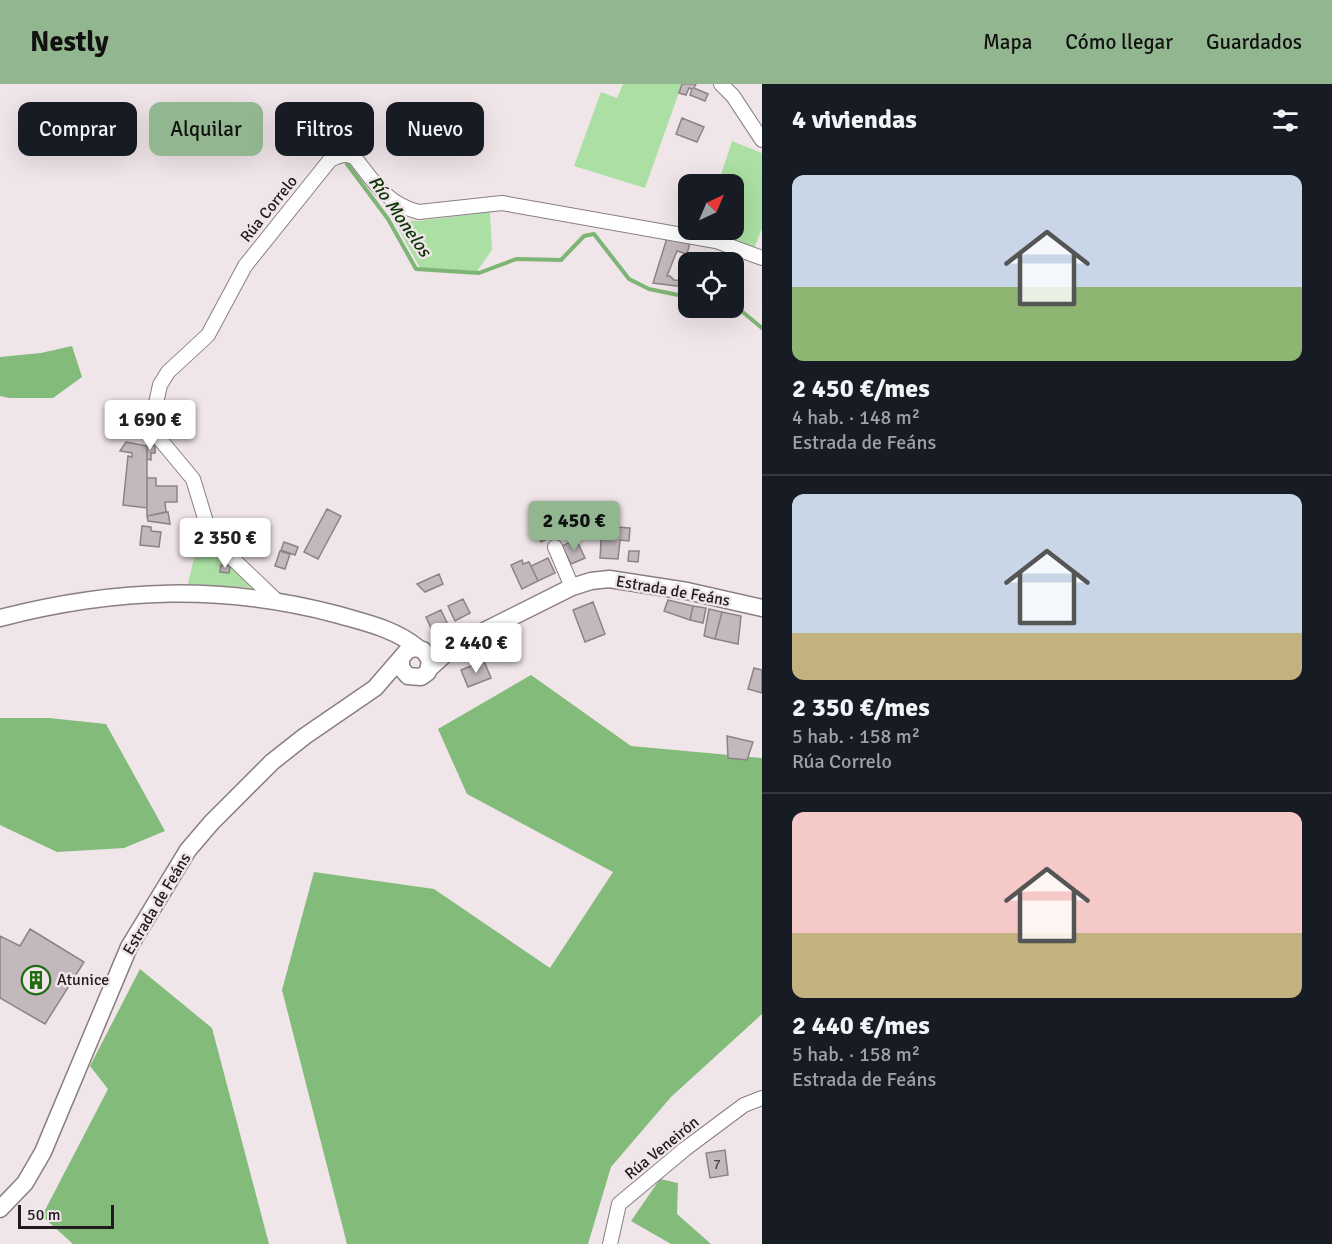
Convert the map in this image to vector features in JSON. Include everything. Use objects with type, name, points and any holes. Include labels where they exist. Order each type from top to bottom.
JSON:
[{"type":"street","points":[[721,84],[733,96],[762,140]]},
{"type":"street","name":"Rúa Correlo","points":[[277,601],[211,538],[193,479],[158,437],[154,421],[156,403],[160,386],[168,372],[208,335],[245,266],[330,160],[343,155],[355,158],[393,202],[406,209],[419,212],[502,202],[716,241],[762,258]]},
{"type":"street","points":[[555,547],[572,587]]},
{"type":"street","name":"Estrada de Feáns","points":[[375,688],[400,680],[421,677],[454,646],[572,587],[591,581],[609,579],[687,591],[762,608]]},
{"type":"street","points":[[0,618],[65,604],[127,595],[185,592],[241,596],[296,604],[374,626],[411,652],[430,660],[430,668]]},
{"type":"street","name":"Estrada de Feáns","points":[[0,1209],[25,1183],[43,1152],[129,947],[188,850],[212,822],[272,762],[305,736],[375,688],[411,652],[454,646]]},
{"type":"street","points":[[411,652],[400,663],[404,673],[413,678]]},
{"type":"street","name":"Rúa Veneirón","points":[[610,1244],[619,1204],[685,1149],[744,1105],[762,1098]]},
{"type":"green space","points":[[623,84],[682,84],[645,188],[574,166],[601,92],[617,98]]},
{"type":"green space","points":[[732,141],[762,153],[762,228],[754,249],[724,240],[744,240],[744,174],[721,174]]},
{"type":"green space","points":[[490,212],[492,250],[475,274],[420,268],[393,219],[418,221]]},
{"type":"green space","points":[[72,346],[82,377],[53,398],[0,396],[0,357],[41,353]]},
{"type":"green space","points":[[197,545],[221,555],[257,588],[188,584]]},
{"type":"green space","points":[[531,675],[631,746],[762,758],[762,1014],[671,1097],[611,1167],[588,1244],[347,1244],[282,990],[314,872],[434,889],[550,968],[613,872],[467,794],[438,729]]},
{"type":"green space","points":[[0,718],[49,718],[106,724],[165,831],[124,848],[57,852],[0,825]]},
{"type":"green space","points":[[140,969],[212,1028],[269,1244],[73,1244],[42,1216],[108,1089],[90,1066]]},
{"type":"green space","points":[[660,1179],[678,1183],[677,1214],[711,1244],[671,1244],[631,1221]]},
{"type":"building","points":[[682,84],[696,84],[694,88],[708,94],[705,101],[690,95],[692,89],[689,88],[686,95],[679,93]]},
{"type":"building","points":[[682,118],[704,127],[697,142],[676,134]]},
{"type":"building","points":[[667,238],[690,243],[688,252],[677,251],[667,276],[678,280],[678,286],[653,283]]},
{"type":"building","points":[[126,442],[147,446],[147,508],[123,505],[128,456],[132,457],[132,453],[120,451]]},
{"type":"building","points":[[147,444],[155,446],[155,453],[151,453],[151,460],[147,459]]},
{"type":"building","points":[[147,478],[156,478],[156,486],[177,486],[177,502],[165,502],[166,512],[147,516]]},
{"type":"building","points":[[327,509],[341,516],[318,559],[304,552]]},
{"type":"building","points":[[168,512],[170,524],[148,521],[147,516]]},
{"type":"building","points":[[550,520],[557,534],[541,542],[534,528]]},
{"type":"building","points":[[142,526],[151,527],[151,531],[161,532],[159,547],[140,545]]},
{"type":"building","points":[[602,526],[630,528],[629,541],[620,540],[618,559],[600,558]]},
{"type":"building","points":[[576,539],[585,558],[571,564],[562,546]]},
{"type":"building","points":[[284,542],[298,547],[295,555],[281,550]]},
{"type":"building","points":[[280,551],[290,554],[285,569],[275,566]]},
{"type":"building","points":[[629,551],[639,551],[638,562],[628,561]]},
{"type":"building","points":[[548,558],[555,573],[538,581],[531,566]]},
{"type":"building","points":[[522,560],[523,564],[529,562],[538,581],[522,589],[511,565]]},
{"type":"building","points":[[221,565],[230,566],[229,573],[220,572]]},
{"type":"building","points":[[439,574],[443,584],[425,592],[417,584]]},
{"type":"building","points":[[463,599],[470,613],[455,621],[448,606]]},
{"type":"building","points":[[668,600],[693,606],[690,620],[664,611]]},
{"type":"building","points":[[593,602],[605,634],[585,642],[573,610]]},
{"type":"building","points":[[693,606],[706,608],[703,623],[690,620]]},
{"type":"building","points":[[709,609],[722,612],[715,639],[704,636]]},
{"type":"building","points":[[441,610],[448,625],[433,632],[426,617]]},
{"type":"building","points":[[722,612],[741,616],[738,644],[715,639]]},
{"type":"building","points":[[484,661],[491,678],[468,687],[461,670]]},
{"type":"building","points":[[754,668],[762,670],[762,693],[748,689]]},
{"type":"building","points":[[727,736],[753,742],[747,760],[728,758]]},
{"type":"building","name":"Atunice","points":[[30,929],[84,962],[45,1024],[0,998],[0,936],[20,946]]},
{"type":"building","points":[[725,1150],[728,1175],[710,1178],[706,1153]]},
{"type":"waterway","name":"Río Monelos","points":[[347,164],[388,219],[416,269],[479,273],[516,259],[561,260],[584,236],[594,234],[629,279],[649,289],[678,295]]},
{"type":"waterway","name":"Río Monelos","points":[[744,313],[762,328]]},
{"type":"place","name":"Atunice","points":[[36,980]]}]
